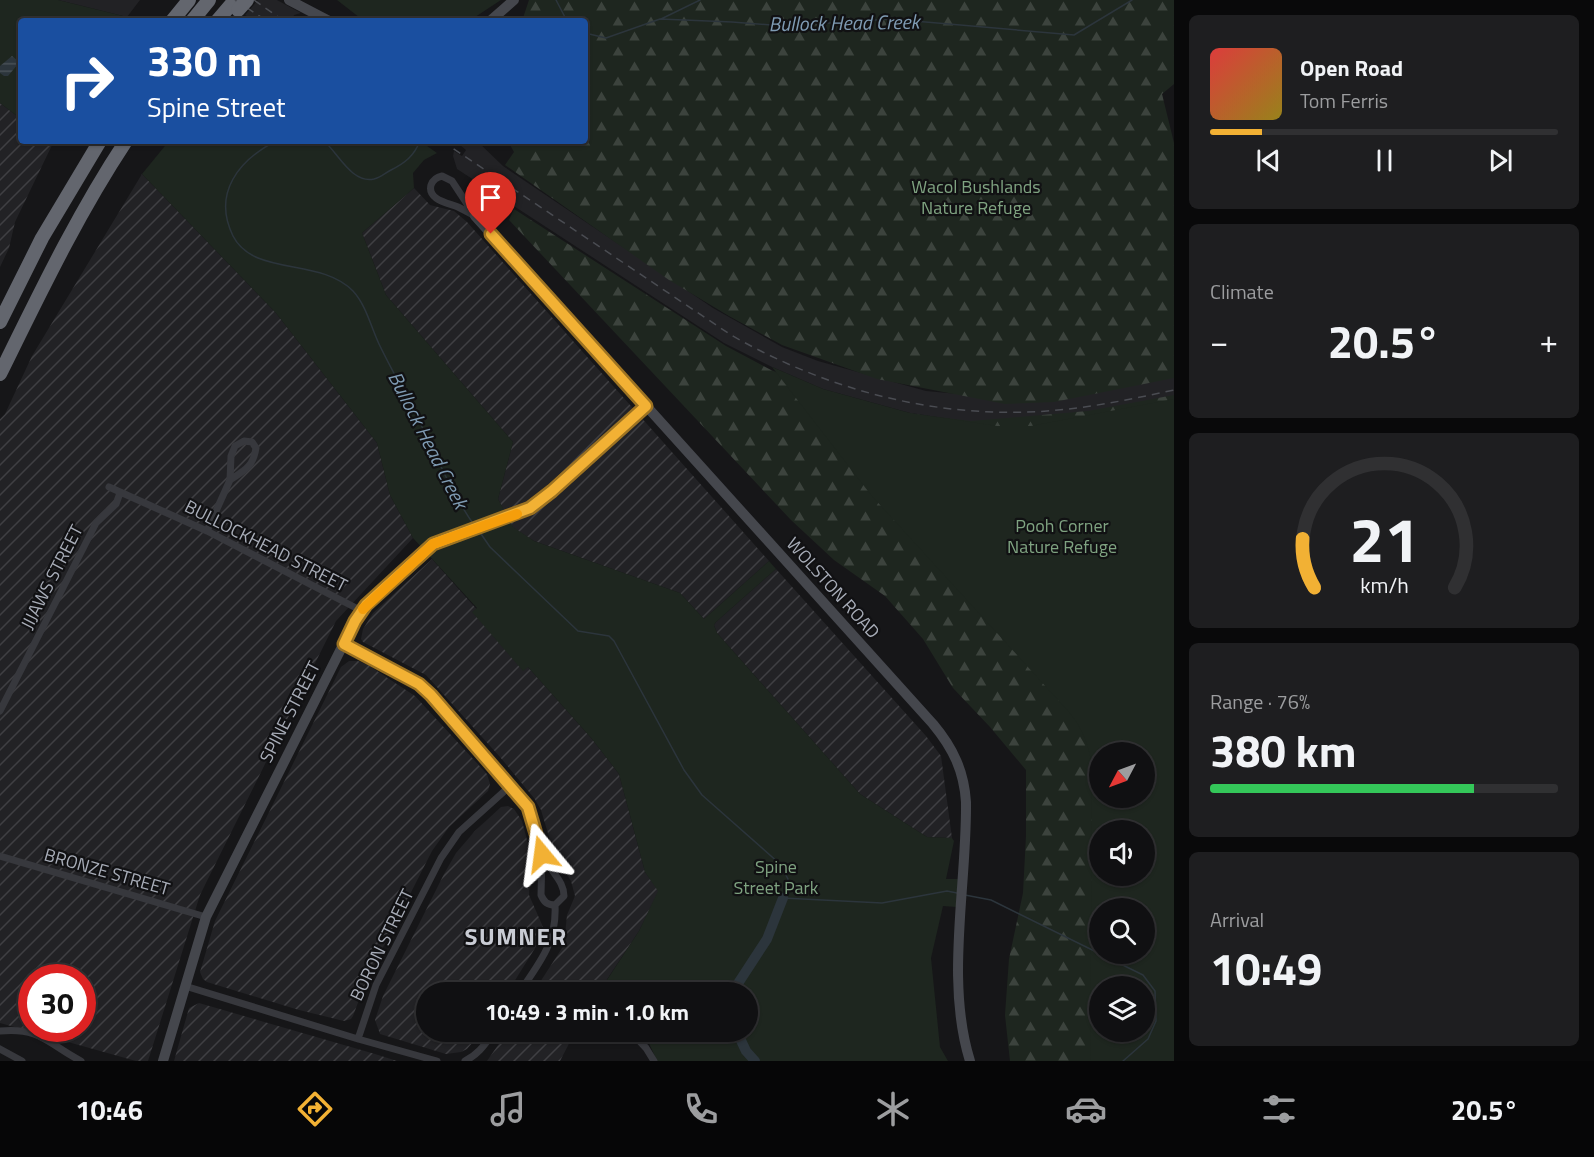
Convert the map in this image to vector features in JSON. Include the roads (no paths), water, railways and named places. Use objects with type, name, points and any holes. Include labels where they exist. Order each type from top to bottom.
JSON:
[{"type":"highway","points":[[174,18],[189,0]]},
{"type":"highway","points":[[194,18],[209,0]]},
{"type":"highway","points":[[221,18],[238,4]]},
{"type":"highway","points":[[230,18],[238,4]]},
{"type":"highway","points":[[0,322],[42,237],[98,144]]},
{"type":"highway","points":[[0,375],[59,253],[124,144]]},
{"type":"street","points":[[289,0],[323,18]]},
{"type":"street","points":[[493,18],[514,0]]},
{"type":"street","name":"WOLSTON ROAD","points":[[475,216],[457,206],[438,200],[432,195],[430,187],[432,182],[442,176],[452,181],[475,216],[948,744],[961,768],[966,792],[958,1005],[964,1042],[970,1061]]},
{"type":"street","name":"SPINE STREET","points":[[163,1061],[206,917],[362,611],[375,596],[433,544],[530,508],[646,406]]},
{"type":"street","points":[[207,531],[230,480],[231,456],[235,446],[244,441],[252,442],[256,448],[255,460],[230,480]]},
{"type":"street","points":[[109,487],[120,493]]},
{"type":"street","name":"BULLOCKHEAD STREET","points":[[120,493],[207,531],[362,611]]},
{"type":"street","name":"JIJAWS STREET","points":[[0,711],[96,523],[116,504],[120,493]]},
{"type":"street","points":[[344,644],[419,684],[528,807],[542,854],[564,890],[564,897],[555,905],[544,901],[541,895],[542,854]]},
{"type":"street","name":"BORON STREET","points":[[358,1039],[376,985],[441,858],[470,820],[510,786]]},
{"type":"street","name":"BRONZE STREET","points":[[0,856],[206,917]]},
{"type":"street","points":[[526,982],[552,941],[555,928],[555,905]]},
{"type":"street","points":[[185,987],[437,1061]]},
{"type":"street","points":[[0,1031],[19,1030],[42,1036],[81,1061]]},
{"type":"street","points":[[465,1061],[474,1056],[487,1042]]},
{"type":"street","points":[[640,1042],[654,1061]]},
{"type":"street","points":[[0,1048],[22,1061]]},
{"type":"waterway","points":[[556,0],[565,18]]},
{"type":"waterway","points":[[661,19],[700,0]]},
{"type":"waterway","name":"Bullock Head Creek","points":[[588,34],[606,38],[660,19],[784,26],[891,19],[1074,35],[1132,0]]},
{"type":"waterway","name":"Bullock Head Creek","points":[[271,144],[241,168],[228,192],[227,220],[233,236],[243,249],[256,257],[323,274],[353,291],[365,309],[379,344],[459,502],[474,525]]},
{"type":"waterway","name":"Bullock Head Creek","points":[[327,144],[352,172],[366,179],[379,177],[405,162],[418,144]]},
{"type":"waterway","name":"Bullock Head Creek","points":[[479,531],[490,547],[578,631],[609,636],[614,641],[684,770],[702,795],[780,864],[788,879],[783,898],[882,903],[947,891],[957,893]]},
{"type":"waterway","points":[[965,895],[991,900],[1143,975],[1155,991],[1156,1021],[1148,1039],[1123,1061]]},
{"type":"waterway","points":[[739,982],[767,939],[783,898]]},
{"type":"waterway","points":[[742,1042],[755,1061]]},
{"type":"railway","points":[[235,0],[262,18]]},
{"type":"railway","points":[[254,0],[280,18]]},
{"type":"railway","points":[[446,144],[731,335],[805,371],[844,385],[883,397],[924,405],[1005,412],[1079,408],[1174,390]]},
{"type":"district","name":"SUMNER","points":[[516,937]]},
{"type":"park label","name":"Wacol Bushlands Nature Refuge","points":[[976,198]]},
{"type":"park label","name":"Pooh Corner Nature Refuge","points":[[1062,536]]},
{"type":"park label","name":"Spine Street Park","points":[[776,877]]}]
